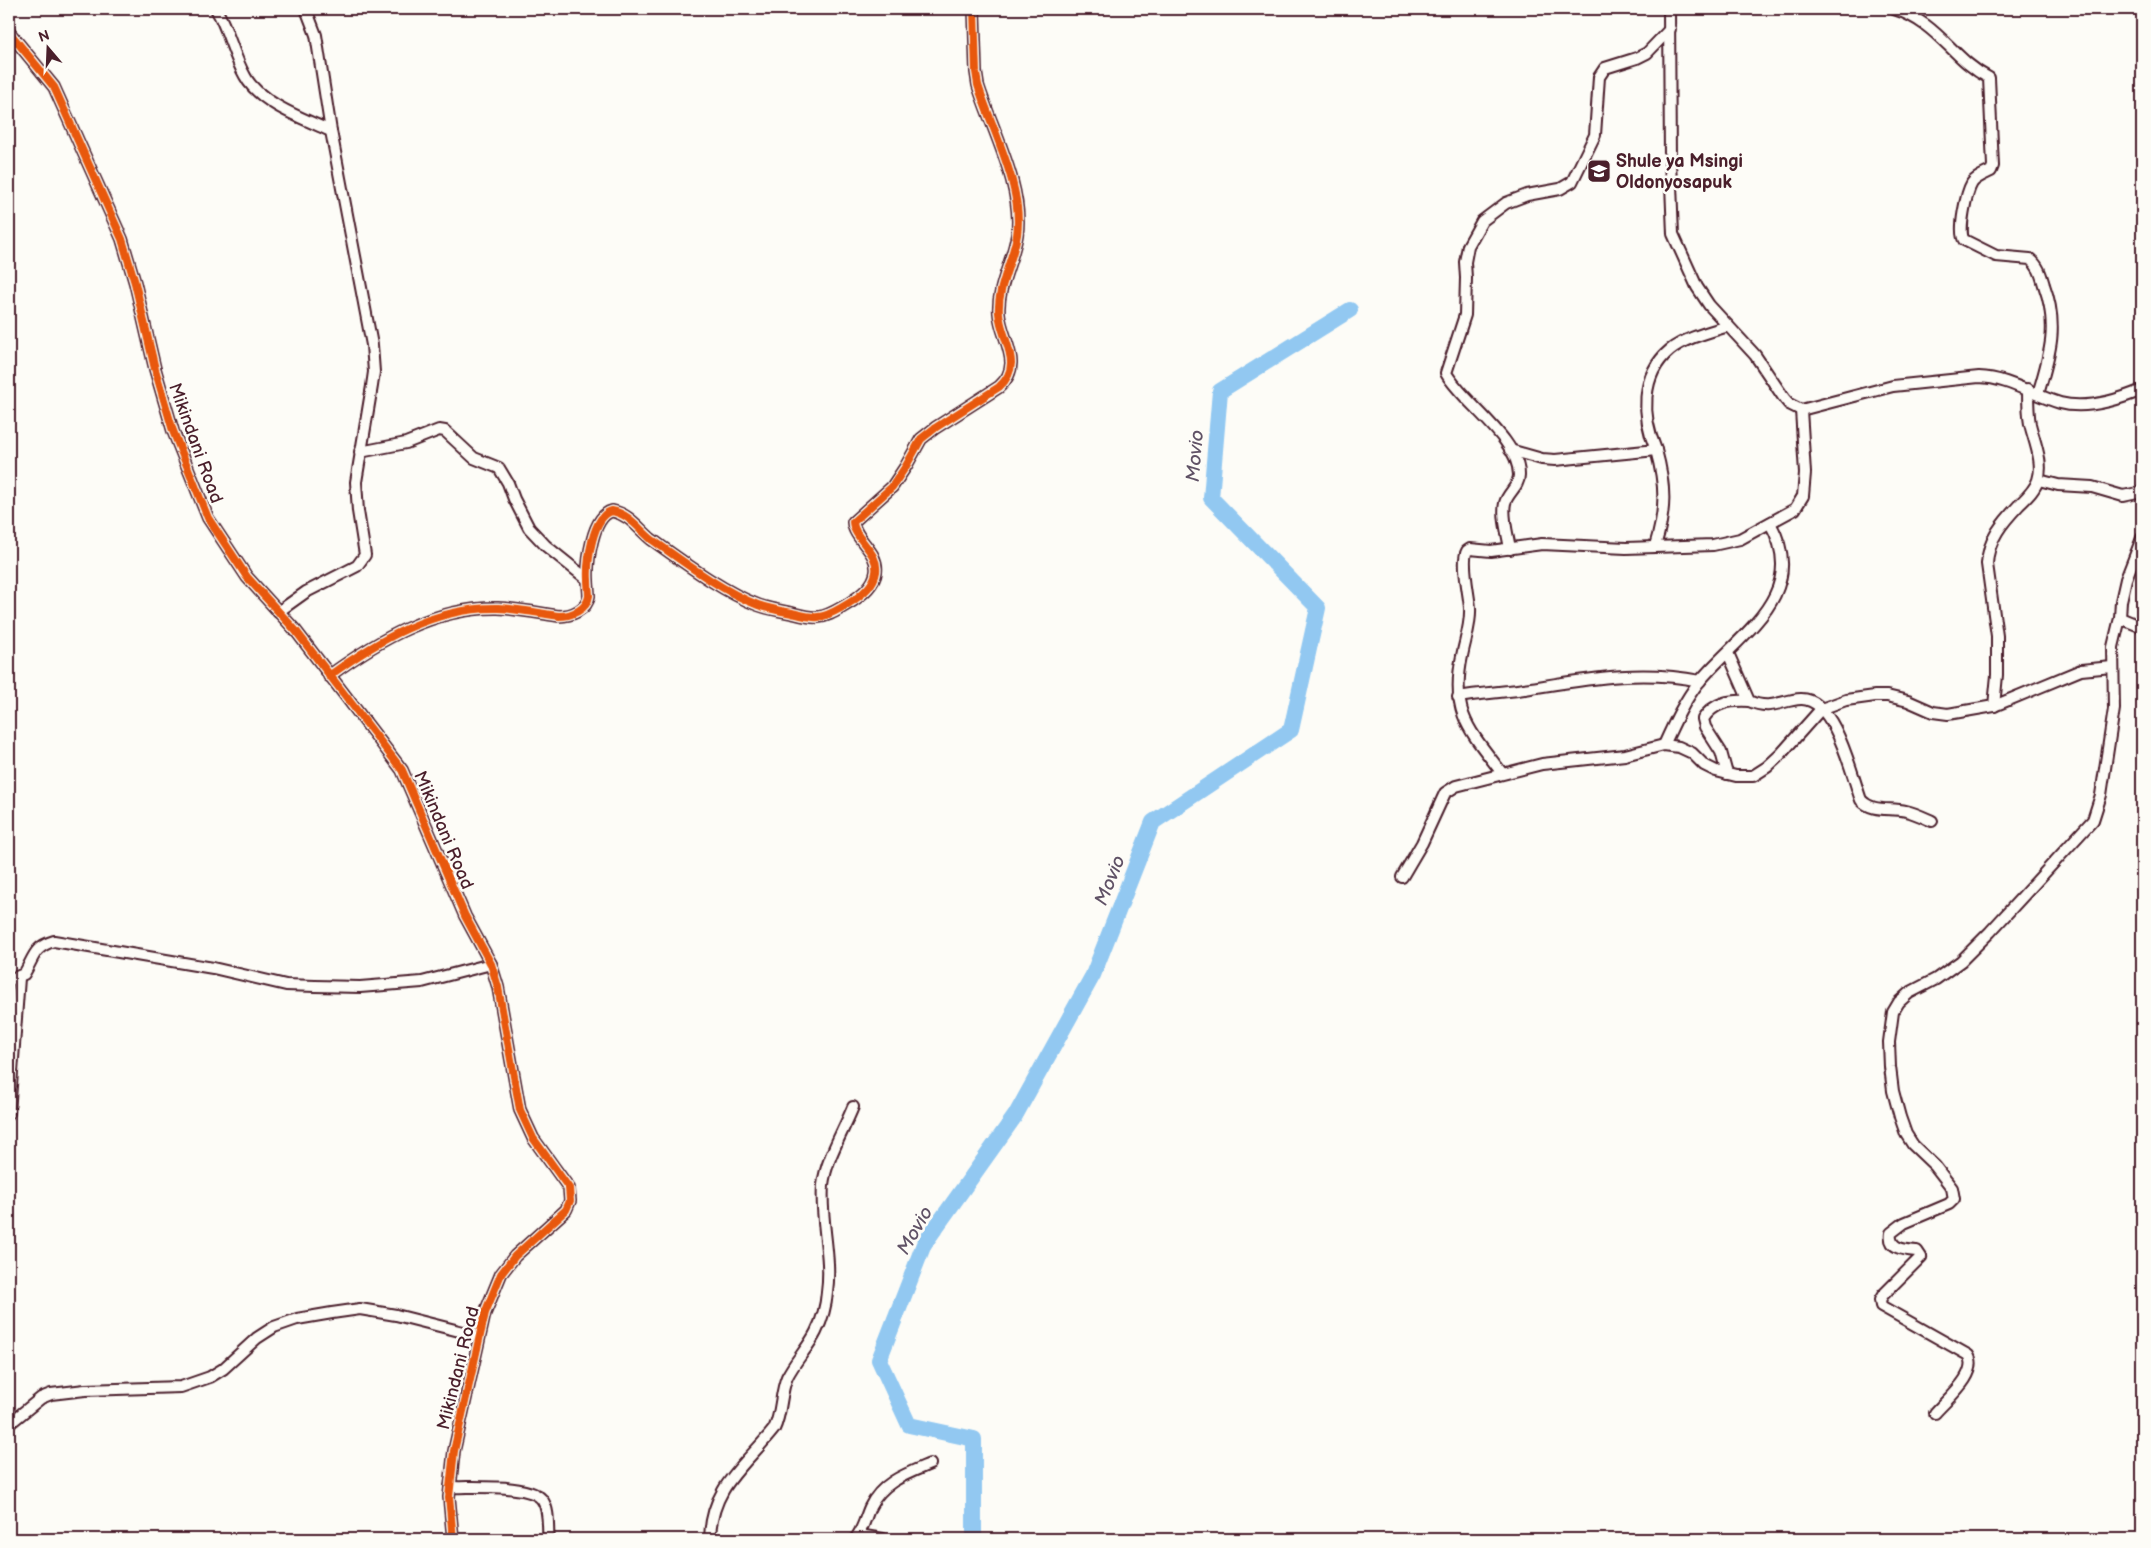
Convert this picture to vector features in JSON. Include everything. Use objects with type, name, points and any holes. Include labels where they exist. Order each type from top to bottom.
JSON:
[{"type":"street","points":[[216,9],[230,36],[244,75],[250,85],[258,93],[276,104],[331,131]]},
{"type":"street","points":[[278,612],[295,599],[349,570],[362,561],[366,554],[356,491],[360,452],[371,394],[374,360],[331,131],[316,35],[306,9]]},
{"type":"street","points":[[329,676],[375,644],[418,624],[445,615],[470,610],[498,608],[570,616],[583,606],[589,597],[587,579],[594,533],[602,516],[612,511],[626,516],[670,552],[727,589],[757,605],[809,616],[830,614],[848,604],[866,590],[873,581],[876,570],[873,558],[853,528],[853,522],[892,487],[921,439],[1000,387],[1008,380],[1011,372],[1010,351],[999,314],[999,300],[1017,236],[1018,215],[1016,195],[978,85],[974,9]]},
{"type":"street","points":[[1669,9],[1670,160],[1673,234],[1696,287],[1754,355],[1789,404],[1801,410],[1870,390],[1936,380],[1992,378],[2028,389],[2059,402],[2082,406],[2132,395],[2142,390]]},
{"type":"street","points":[[1894,9],[1918,19],[1935,31],[1974,70],[1989,78],[1993,166],[1991,171],[1978,178],[1971,186],[1961,228],[1961,236],[1964,240],[1996,256],[2030,259],[2038,266],[2049,298],[2053,333],[2048,362],[2038,394]]},
{"type":"street","points":[[1510,549],[1505,502],[1517,484],[1519,475],[1516,461],[1494,426],[1446,373],[1464,314],[1465,262],[1468,246],[1482,221],[1506,203],[1527,195],[1560,189],[1572,182],[1594,135],[1601,72],[1605,68],[1647,53],[1670,29]]},
{"type":"street","name":"Mikindani Road","points":[[9,32],[54,88],[122,239],[173,431],[208,518],[247,577],[296,632],[402,770],[464,916],[490,964],[499,994],[520,1110],[533,1138],[569,1188],[570,1201],[566,1210],[515,1256],[501,1274],[494,1290],[479,1336],[454,1451],[450,1487],[453,1539]]},
{"type":"street","points":[[1655,546],[1660,529],[1664,494],[1662,472],[1649,431],[1645,395],[1657,366],[1670,350],[1680,343],[1728,326]]},
{"type":"street","points":[[1994,706],[1998,653],[1996,624],[1987,564],[1988,552],[2003,522],[2029,495],[2038,480],[2038,452],[2030,423],[2028,389]]},
{"type":"street","points":[[1502,773],[1472,735],[1465,722],[1458,697],[1462,656],[1469,625],[1470,608],[1465,554],[1470,549],[1491,551],[1542,544],[1626,548],[1714,545],[1740,539],[1795,509],[1803,496],[1806,473],[1801,410]]},
{"type":"street","points":[[360,452],[406,443],[439,430],[445,431],[474,458],[499,468],[529,528],[546,546],[587,579]]},
{"type":"street","points":[[1510,450],[1542,459],[1555,460],[1656,450]]},
{"type":"street","points":[[2038,480],[2058,485],[2092,487],[2123,496],[2142,492]]},
{"type":"street","points":[[1664,745],[1684,704],[1700,681],[1770,607],[1781,582],[1783,564],[1781,547],[1770,523]]},
{"type":"street","points":[[1935,1413],[1970,1374],[1971,1359],[1968,1355],[1921,1327],[1888,1311],[1881,1306],[1880,1300],[1921,1257],[1917,1251],[1898,1248],[1892,1244],[1890,1239],[1891,1233],[1904,1223],[1949,1204],[1954,1199],[1954,1193],[1935,1166],[1913,1145],[1903,1126],[1893,1091],[1890,1067],[1891,1022],[1899,1002],[1909,993],[1936,980],[1961,961],[2093,820],[2101,795],[2114,709],[2113,646],[2120,618],[2121,601],[2126,579],[2142,538]]},
{"type":"street","points":[[2120,618],[2142,627]]},
{"type":"street","points":[[1728,653],[1749,701]]},
{"type":"street","points":[[1402,877],[1422,843],[1445,793],[1456,786],[1542,764],[1625,755],[1664,745],[1679,747],[1692,753],[1704,765],[1727,774],[1753,776],[1767,767],[1799,735],[1821,709],[1846,700],[1887,696],[1908,701],[1934,712],[1948,714],[1994,706],[2082,670],[2112,667]]},
{"type":"street","points":[[1458,697],[1531,688],[1581,678],[1658,674],[1700,681]]},
{"type":"street","points":[[1727,774],[1721,752],[1705,727],[1703,719],[1708,711],[1730,700],[1775,705],[1804,699],[1811,701],[1821,709],[1839,736],[1859,793],[1866,806],[1907,811],[1932,821]]},
{"type":"street","points":[[9,1113],[14,979],[24,974],[33,954],[43,946],[54,941],[213,968],[286,985],[360,987],[422,982],[490,964]]},
{"type":"street","points":[[710,1539],[715,1505],[722,1490],[730,1477],[774,1429],[778,1422],[784,1387],[788,1376],[816,1333],[823,1315],[828,1269],[823,1205],[825,1174],[853,1107]]},
{"type":"street","points":[[9,1424],[41,1398],[50,1394],[93,1389],[181,1387],[195,1383],[223,1369],[257,1338],[274,1327],[297,1319],[360,1309],[396,1315],[479,1336]]},
{"type":"street","points":[[883,1539],[857,1537],[871,1505],[887,1484],[930,1464]]},
{"type":"street","points":[[450,1487],[514,1489],[537,1494],[543,1501],[546,1509],[549,1539]]},
{"type":"waterway","name":"Movio","points":[[974,1539],[974,1439],[909,1425],[879,1360],[924,1244],[1015,1116],[1093,975],[1153,822],[1291,730],[1318,608],[1211,498],[1220,391],[1350,310]]},
{"type":"cycle path","points":[[329,676],[387,638],[408,628],[452,613],[498,608],[559,616],[578,611],[588,601],[590,552],[595,531],[605,515],[612,511],[628,518],[651,539],[703,575],[731,592],[762,606],[805,616],[818,617],[836,611],[865,592],[875,577],[876,565],[874,558],[857,534],[853,522],[892,487],[921,439],[999,387],[1007,378],[1010,370],[1011,361],[1001,323],[999,303],[1015,245],[1018,217],[1016,198],[1005,159],[978,85],[974,9]]},
{"type":"cycle path","points":[[9,32],[54,87],[122,239],[173,431],[208,518],[247,577],[296,631],[402,770],[465,916],[491,964],[498,987],[520,1110],[533,1138],[569,1188],[570,1201],[566,1210],[515,1256],[501,1274],[485,1313],[454,1451],[449,1497],[453,1539]]},
{"type":"place","name":"Shule ya Msingi Oldonyosapuk","points":[[1599,171]]}]
